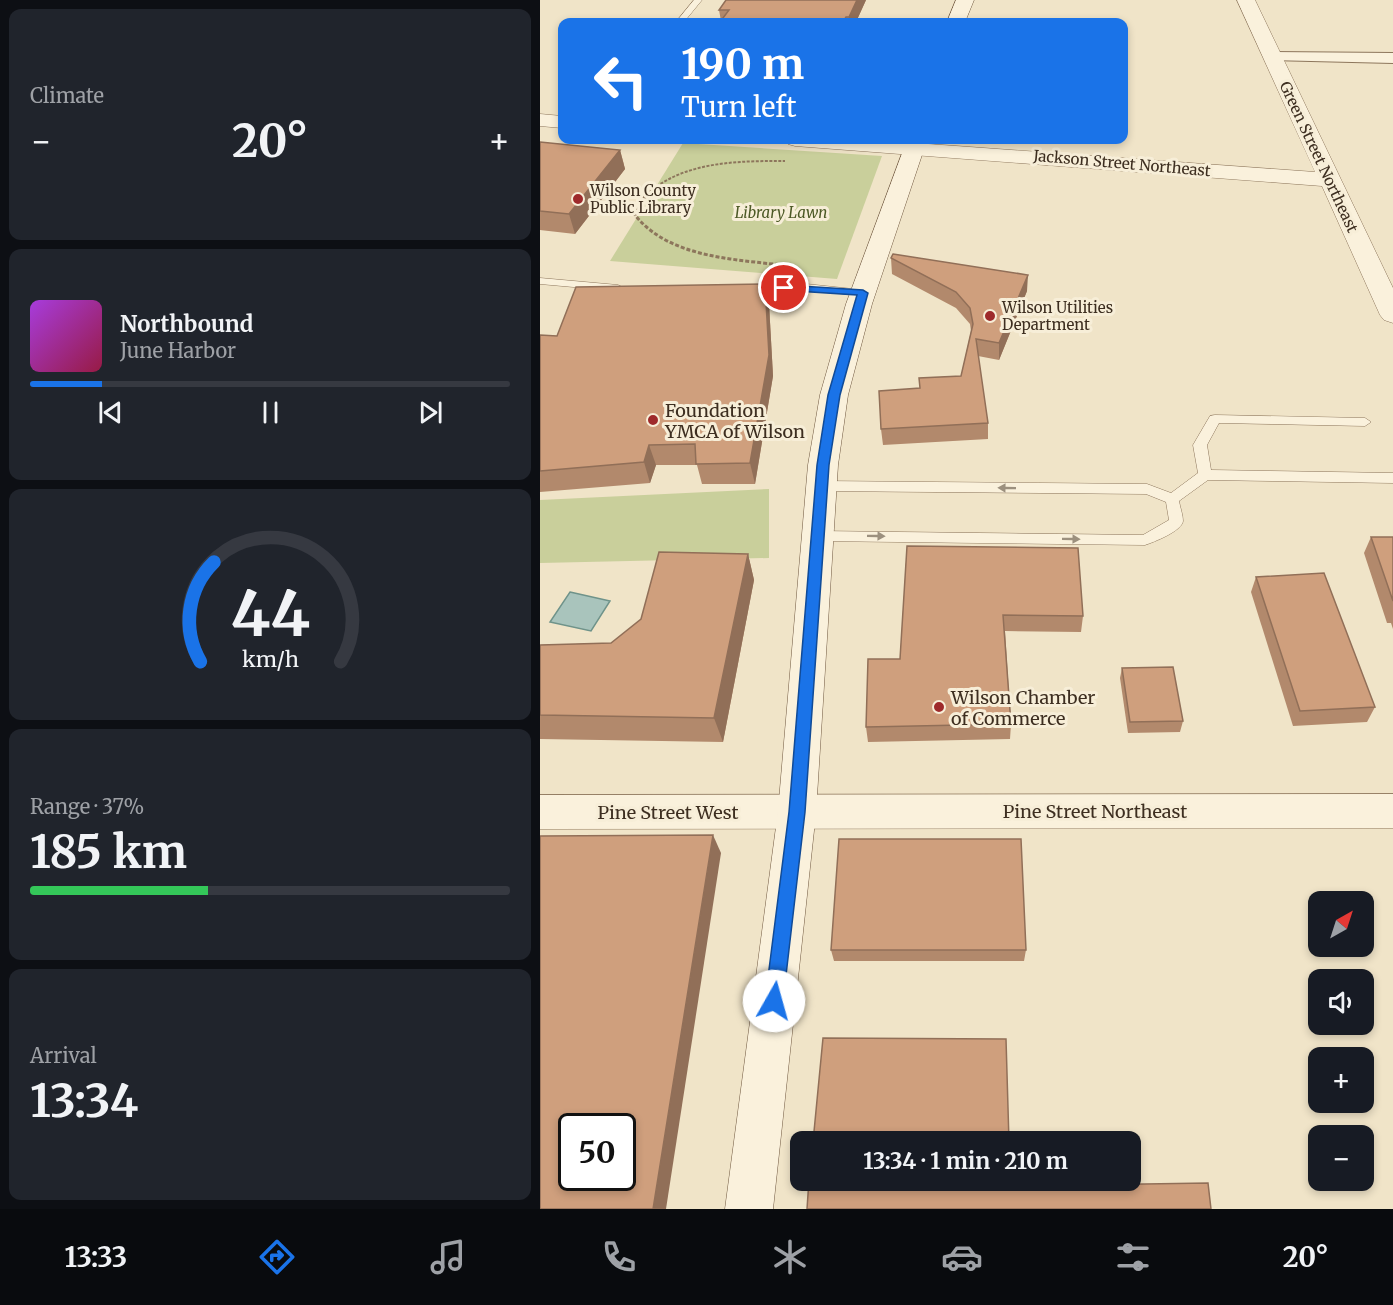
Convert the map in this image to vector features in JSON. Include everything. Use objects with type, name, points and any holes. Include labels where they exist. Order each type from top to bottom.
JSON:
[{"type":"street","points":[[957,18],[964,0]]},
{"type":"street","name":"Green Street Northeast","points":[[1246,0],[1392,312]]},
{"type":"street","points":[[1272,57],[1393,58]]},
{"type":"street","points":[[540,120],[558,122]]},
{"type":"street","points":[[749,1209],[797,812],[821,486],[834,395],[863,293],[916,144]]},
{"type":"street","name":"Jackson Street Northeast","points":[[916,144],[1330,180]]},
{"type":"street","name":"Pine Street Northeast","points":[[797,812],[1393,811]]},
{"type":"street","name":"Pine Street West","points":[[540,812],[797,812]]},
{"type":"lane","points":[[683,18],[698,0]]},
{"type":"lane","points":[[540,281],[625,289]]},
{"type":"lane","points":[[738,288],[806,287],[863,293]]},
{"type":"lane","points":[[1205,475],[1200,445],[1215,419],[1365,422]]},
{"type":"lane","points":[[1172,499],[1205,475],[1393,477]]},
{"type":"lane","points":[[821,486],[1147,489],[1172,499]]},
{"type":"lane","points":[[818,536],[1146,540],[1163,532],[1176,522],[1172,499]]},
{"type":"path","points":[[790,161],[736,161],[701,167],[647,192],[638,205],[635,215],[646,228],[661,239],[680,246],[792,266]]},
{"type":"green space","name":"Library Lawn","points":[[682,144],[882,156],[837,279],[610,261]]},
{"type":"green space","points":[[769,489],[769,558],[540,563],[540,500]]},
{"type":"water","points":[[570,592],[610,601],[591,631],[550,622]]},
{"type":"building","points":[[726,0],[857,0],[849,17],[845,18],[723,18],[729,10],[719,10]]},
{"type":"building","points":[[540,142],[620,150],[569,214],[540,211]]},
{"type":"building","points":[[893,254],[1028,275],[999,343],[976,339],[988,423],[881,429],[879,391],[920,388],[919,378],[961,376],[973,324],[970,308],[956,292],[891,258]]},
{"type":"building","name":"Foundation YMCA of Wilson","points":[[765,284],[769,355],[750,463],[696,464],[695,444],[649,445],[644,462],[540,471],[540,335],[557,336],[576,287]]},
{"type":"building","points":[[1371,537],[1393,537],[1393,601]]},
{"type":"building","points":[[907,546],[1078,548],[1083,616],[1003,615],[1011,724],[866,727],[868,659],[900,659]]},
{"type":"building","points":[[659,552],[748,554],[714,718],[540,715],[540,645],[611,643],[641,619]]},
{"type":"building","points":[[1324,573],[1375,707],[1300,711],[1256,577]]},
{"type":"building","points":[[1173,667],[1183,721],[1130,722],[1122,668]]},
{"type":"building","points":[[713,835],[653,1209],[540,1209],[540,836]]},
{"type":"building","points":[[839,839],[1021,839],[1026,950],[831,950]]},
{"type":"building","points":[[823,1038],[1006,1039],[1009,1131],[814,1131]]},
{"type":"building","points":[[1208,1183],[1211,1209],[807,1209],[808,1191],[1141,1191],[1141,1184]]},
{"type":"place","name":"Wilson County Public Library","points":[[578,199]]},
{"type":"place","name":"Wilson Utilities Department","points":[[990,316]]},
{"type":"place","name":"Foundation YMCA of Wilson","points":[[653,420]]},
{"type":"place","name":"Wilson Chamber of Commerce","points":[[939,707]]},
{"type":"route","points":[[774,1001],[797,812],[823,465],[834,395],[863,293],[806,287],[784,288]]}]
